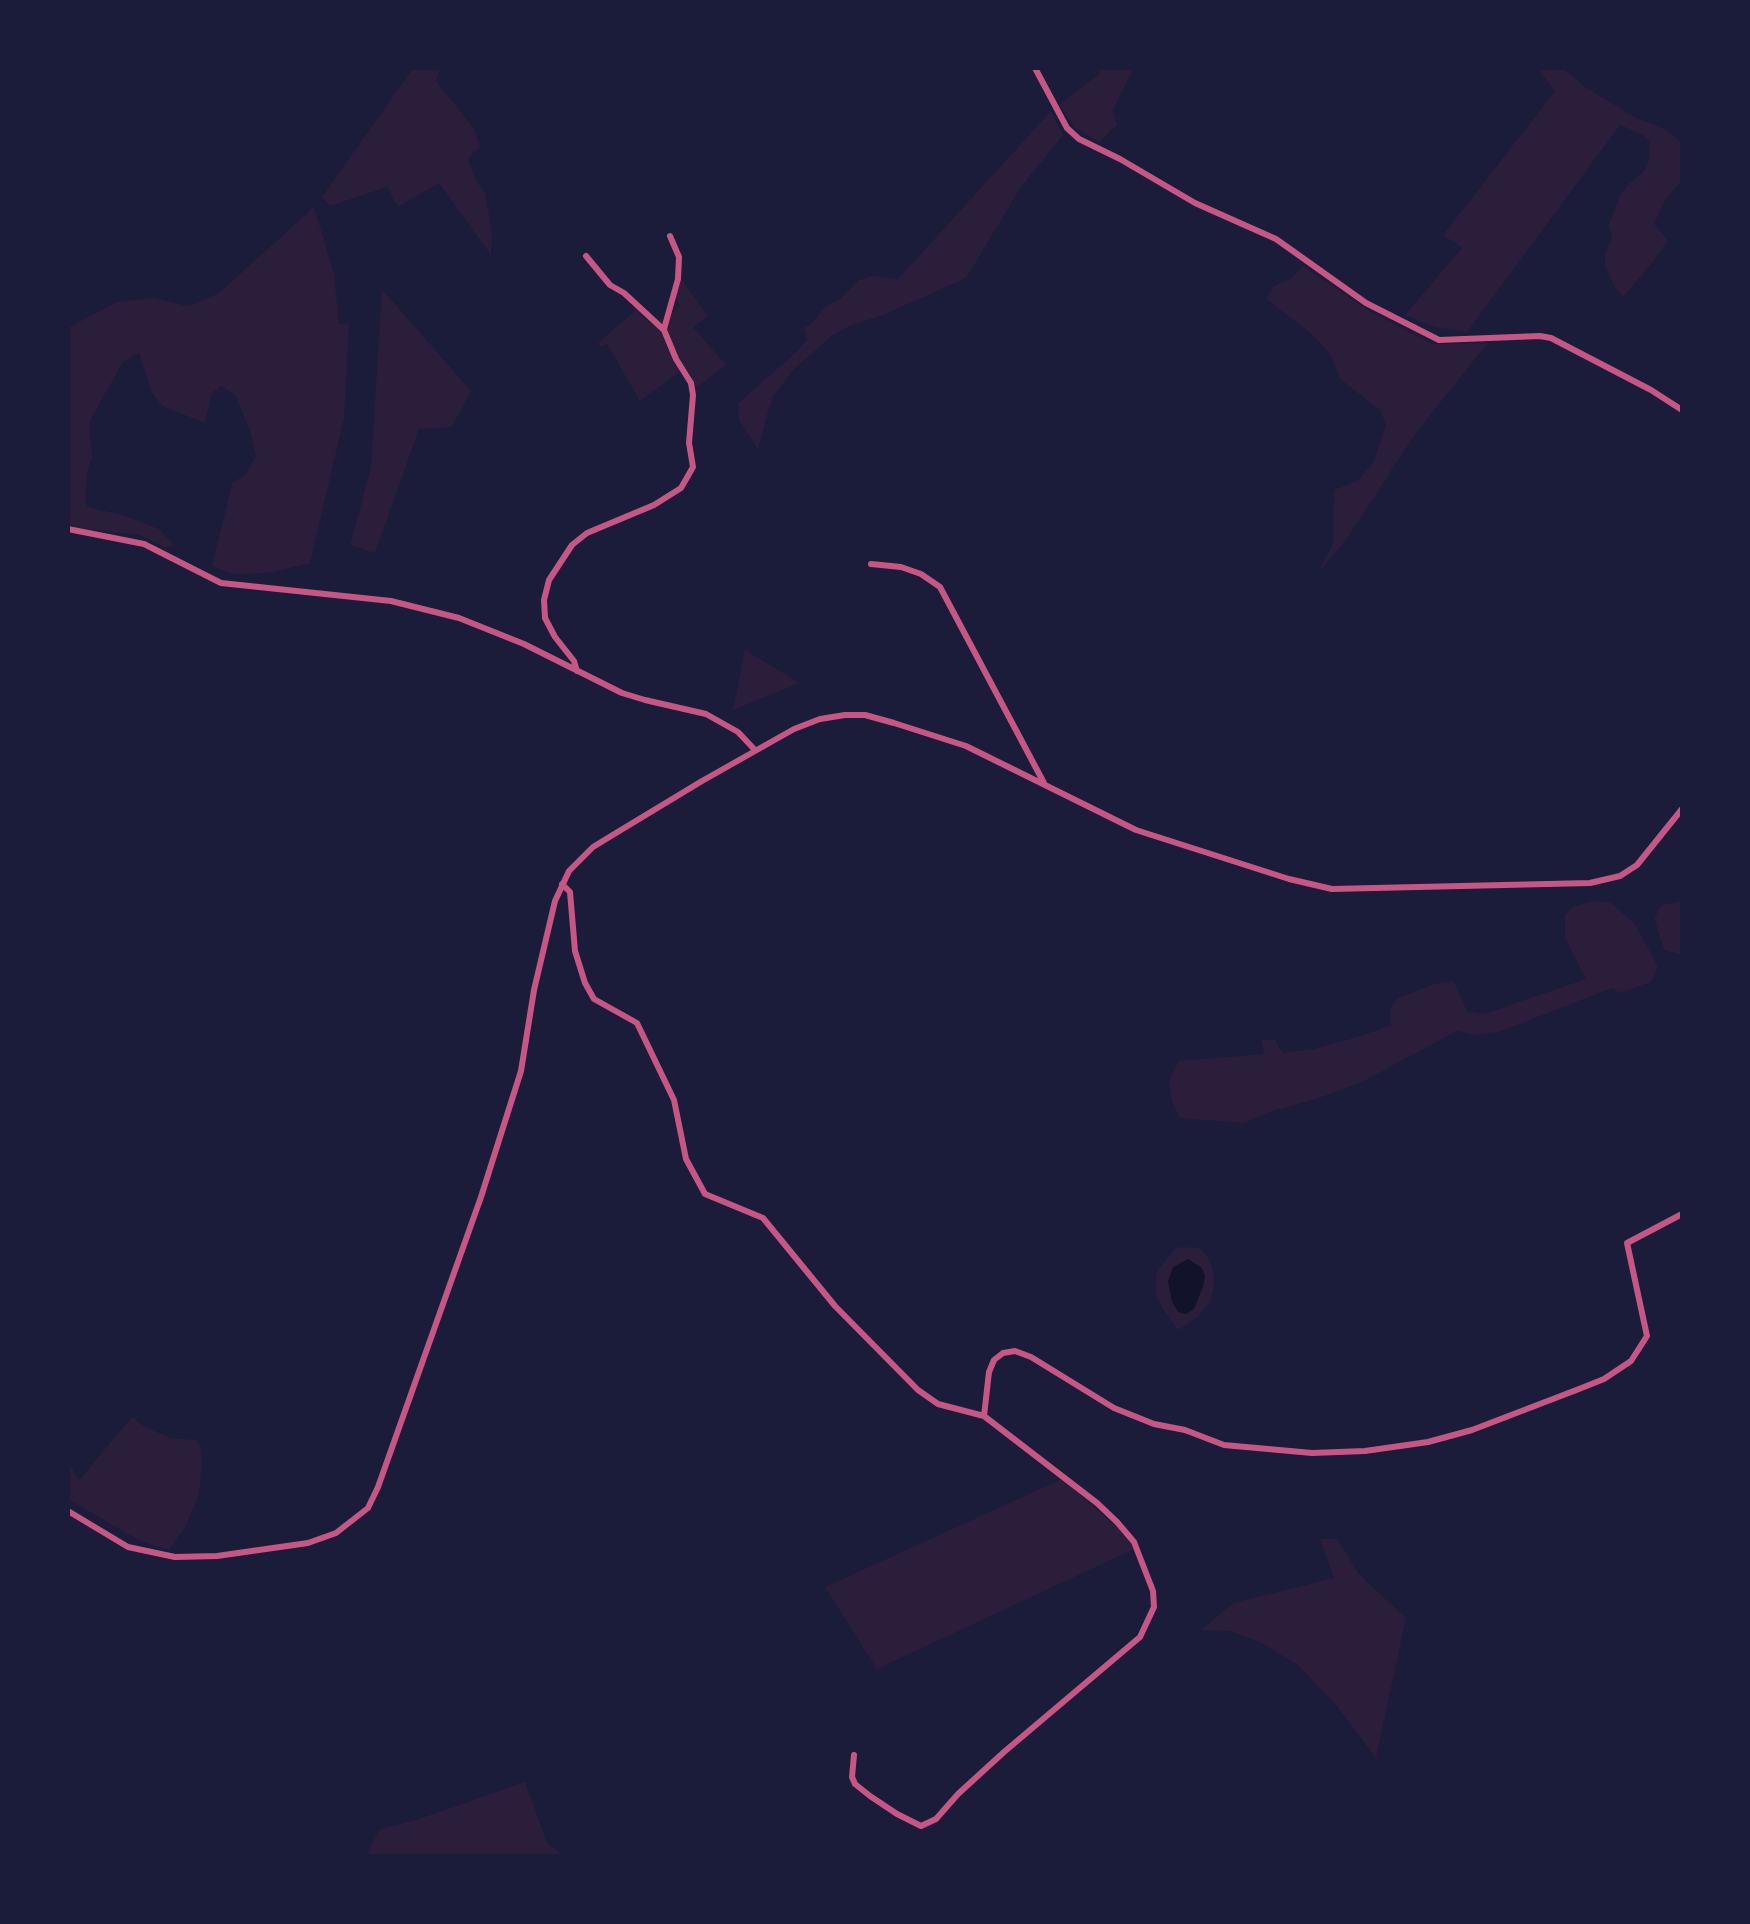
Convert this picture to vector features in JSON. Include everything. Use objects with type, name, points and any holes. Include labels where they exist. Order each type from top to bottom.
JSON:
[{"type":"street","points":[[1034,68],[1067,128],[1078,139],[1196,203],[1276,238],[1366,303],[1439,340],[1551,338],[1682,410]]},
{"type":"street","points":[[664,330],[678,278],[679,257],[670,236]]},
{"type":"street","points":[[578,672],[545,618],[549,580],[586,533],[681,488],[693,467],[689,435],[691,383],[664,330],[610,285],[586,256]]},
{"type":"street","points":[[68,529],[144,544],[221,584],[391,601],[460,618],[524,644],[622,693],[706,714],[738,732],[755,750]]},
{"type":"street","points":[[871,564],[901,567],[940,587],[1045,784]]},
{"type":"street","points":[[68,1511],[128,1547],[175,1557],[217,1556],[308,1543],[336,1533],[368,1508],[510,1107],[521,1070],[554,901],[568,871],[604,840],[794,730],[820,720],[865,715],[966,746],[1136,830],[1332,889],[1590,883],[1620,876],[1637,865],[1682,809]]},
{"type":"street","points":[[562,884],[570,892],[576,950],[585,983],[594,999],[637,1023],[674,1100],[686,1159],[704,1194],[763,1218],[836,1306],[918,1390],[938,1404],[984,1416],[1097,1503],[1134,1542],[1154,1590],[1154,1607],[1140,1636],[1004,1752],[936,1819],[921,1826],[870,1796],[855,1784],[854,1755]]},
{"type":"street","points":[[984,1416],[994,1360],[1015,1352],[1032,1357],[1114,1408],[1224,1445],[1312,1453],[1365,1451],[1428,1442],[1472,1430],[1604,1379],[1631,1361],[1647,1336],[1628,1243],[1682,1214]]},
{"type":"shaded area","points":[[413,68],[440,68],[436,81],[475,130],[480,147],[468,158],[485,193],[492,232],[491,255],[439,183],[398,207],[387,187],[330,206],[322,197]]},
{"type":"shaded area","points":[[1097,68],[1134,68],[1113,110],[1117,125],[1099,142],[1074,127],[1059,105],[1100,73]]},
{"type":"shaded area","points":[[1537,68],[1563,68],[1585,87],[1679,140],[1682,180],[1665,200],[1654,224],[1668,240],[1623,297],[1605,266],[1612,237],[1609,225],[1620,195],[1644,171],[1650,142],[1620,125],[1467,332],[1434,327],[1405,315],[1462,248],[1443,235],[1555,91]]},
{"type":"shaded area","points":[[1051,111],[1063,135],[1021,187],[966,278],[832,336],[793,370],[772,398],[758,449],[739,421],[738,403],[807,340],[804,328],[859,280],[872,276],[898,279]]},
{"type":"shaded area","points":[[314,207],[334,274],[339,324],[349,323],[344,418],[310,563],[250,574],[233,574],[212,566],[232,483],[246,474],[256,456],[250,431],[235,395],[221,386],[212,393],[205,423],[162,406],[152,393],[139,353],[123,362],[89,422],[92,458],[85,497],[87,507],[159,529],[175,546],[164,547],[140,535],[79,528],[68,523],[68,328],[116,302],[153,298],[188,306],[219,293]]},
{"type":"shaded area","points":[[1303,266],[1371,312],[1432,344],[1488,343],[1415,434],[1348,537],[1317,574],[1333,543],[1334,490],[1357,481],[1373,463],[1386,425],[1380,410],[1340,379],[1331,355],[1313,335],[1266,299],[1274,286],[1292,278]]},
{"type":"shaded area","points":[[681,279],[708,316],[693,327],[726,365],[696,388],[685,368],[640,401],[607,344],[598,343],[636,310],[652,325],[672,313],[680,306],[675,297]]},
{"type":"shaded area","points":[[382,289],[471,391],[452,427],[419,429],[375,553],[350,545],[371,467]]},
{"type":"shaded area","points":[[745,650],[800,683],[733,710]]},
{"type":"shaded area","points":[[1591,901],[1610,902],[1635,924],[1658,967],[1651,982],[1620,993],[1612,988],[1499,1032],[1474,1035],[1457,1031],[1360,1083],[1244,1123],[1180,1118],[1171,1099],[1169,1080],[1179,1061],[1264,1054],[1261,1039],[1275,1040],[1283,1053],[1361,1036],[1391,1025],[1390,1008],[1398,998],[1434,984],[1454,981],[1467,1011],[1484,1014],[1586,979],[1565,938],[1565,915],[1573,907]]},
{"type":"shaded area","points":[[1682,901],[1682,955],[1664,950],[1654,918],[1662,905]]},
{"type":"shaded area","points":[[1179,1247],[1199,1248],[1207,1256],[1214,1287],[1211,1300],[1199,1316],[1178,1330],[1155,1292],[1157,1271]]},
{"type":"shaded area","points":[[1188,1259],[1202,1268],[1205,1276],[1194,1309],[1186,1314],[1178,1312],[1172,1302],[1168,1281],[1173,1267]]},
{"type":"shaded area","points":[[132,1417],[171,1438],[196,1440],[200,1445],[199,1494],[186,1526],[169,1550],[140,1541],[68,1499],[68,1469],[71,1466],[79,1480]]},
{"type":"shaded area","points":[[1062,1479],[1119,1529],[1134,1549],[877,1669],[825,1587]]},
{"type":"shaded area","points":[[1320,1539],[1337,1539],[1359,1574],[1406,1618],[1376,1758],[1336,1705],[1298,1665],[1262,1643],[1230,1631],[1201,1630],[1233,1603],[1334,1578]]},
{"type":"shaded area","points":[[525,1782],[547,1843],[565,1856],[366,1855],[380,1829]]}]
